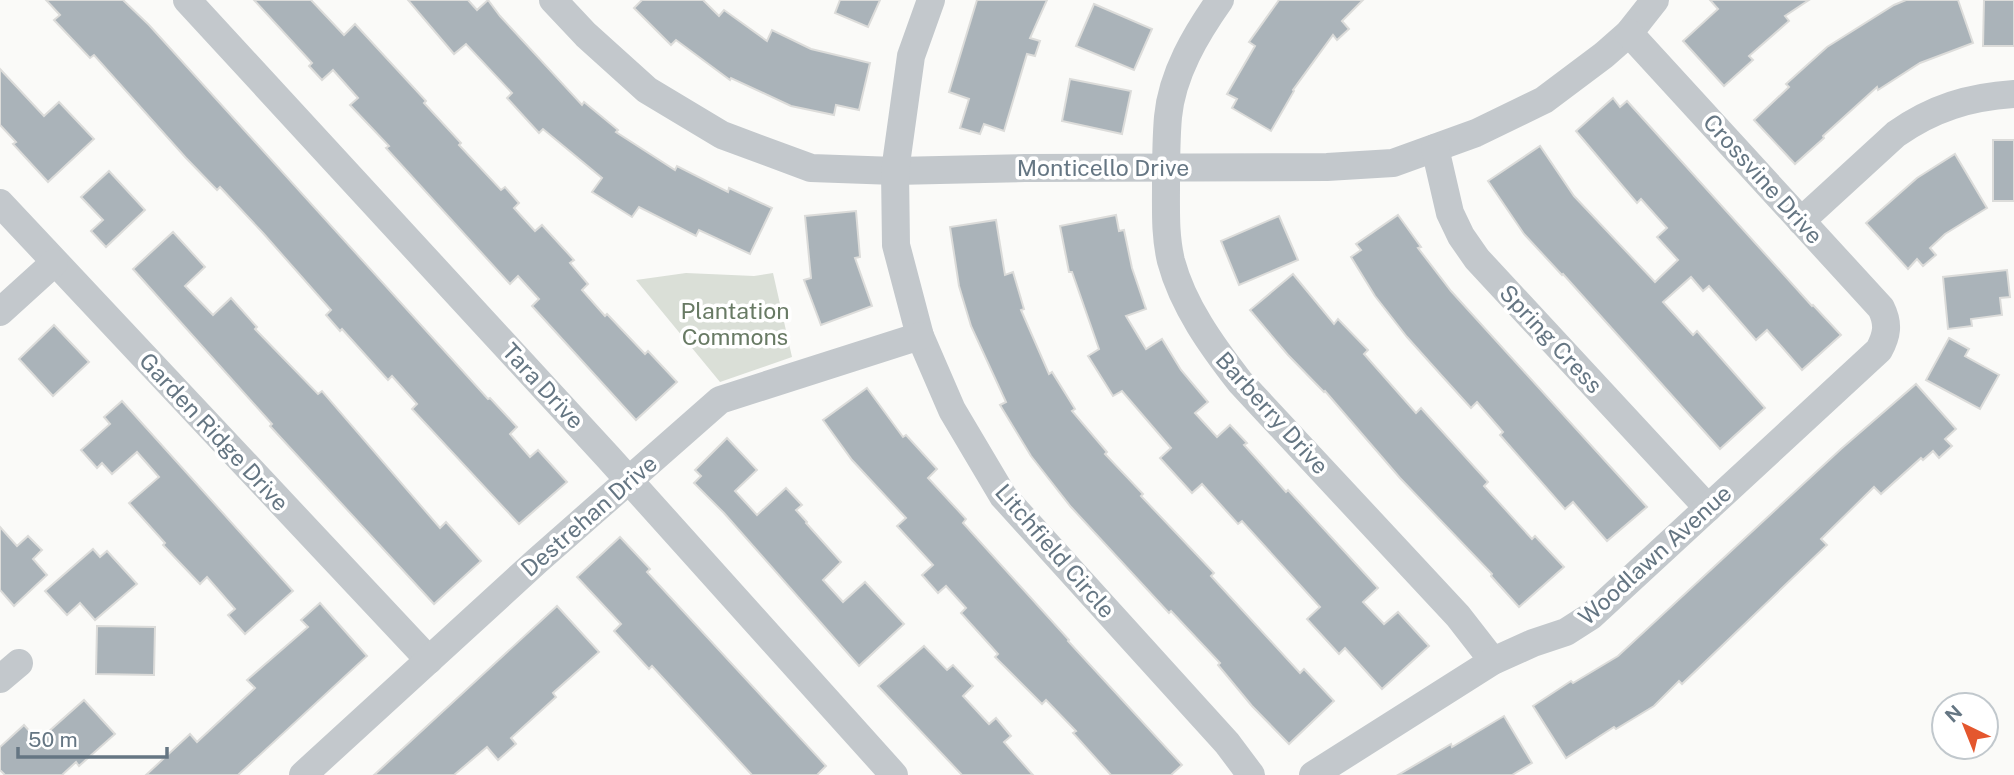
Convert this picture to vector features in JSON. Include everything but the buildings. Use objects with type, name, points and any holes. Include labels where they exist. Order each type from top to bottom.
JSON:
[{"type":"street","name":"Tara Drive","points":[[187,0],[629,480],[894,775]]},
{"type":"street","name":"Litchfield Circle","points":[[931,0],[911,56],[895,171],[896,245],[920,336],[952,410],[1003,496],[1227,743],[1251,775]]},
{"type":"street","name":"Barberry Drive","points":[[1220,0],[1193,43],[1175,85],[1168,115],[1166,232],[1172,263],[1193,313],[1240,382],[1473,634],[1493,661]]},
{"type":"street","name":"Monticello Drive","points":[[568,5],[586,35],[647,90],[722,135],[811,167],[895,171],[1327,167],[1393,163],[1476,132],[1544,100],[1629,33],[1655,0]]},
{"type":"street","name":"Crossvine Drive","points":[[1629,33],[1881,308],[1887,329]]},
{"type":"street","points":[[1801,221],[1896,134],[1913,122],[1948,105],[1968,99],[2014,94]]},
{"type":"street","name":"Spring Cress","points":[[1435,148],[1450,213],[1461,236],[1477,259],[1708,508]]},
{"type":"street","name":"Garden Ridge Drive","points":[[0,203],[429,660]]},
{"type":"street","points":[[0,312],[54,262]]},
{"type":"street","name":"Woodlawn Avenue","points":[[1313,775],[1493,661],[1579,625],[1879,350],[1887,329]]},
{"type":"street","name":"Destrehan Drive","points":[[303,775],[720,400],[920,336]]},
{"type":"green space","name":"Plantation Commons","points":[[686,273],[754,276],[773,273],[792,357],[720,382],[636,280]]}]
